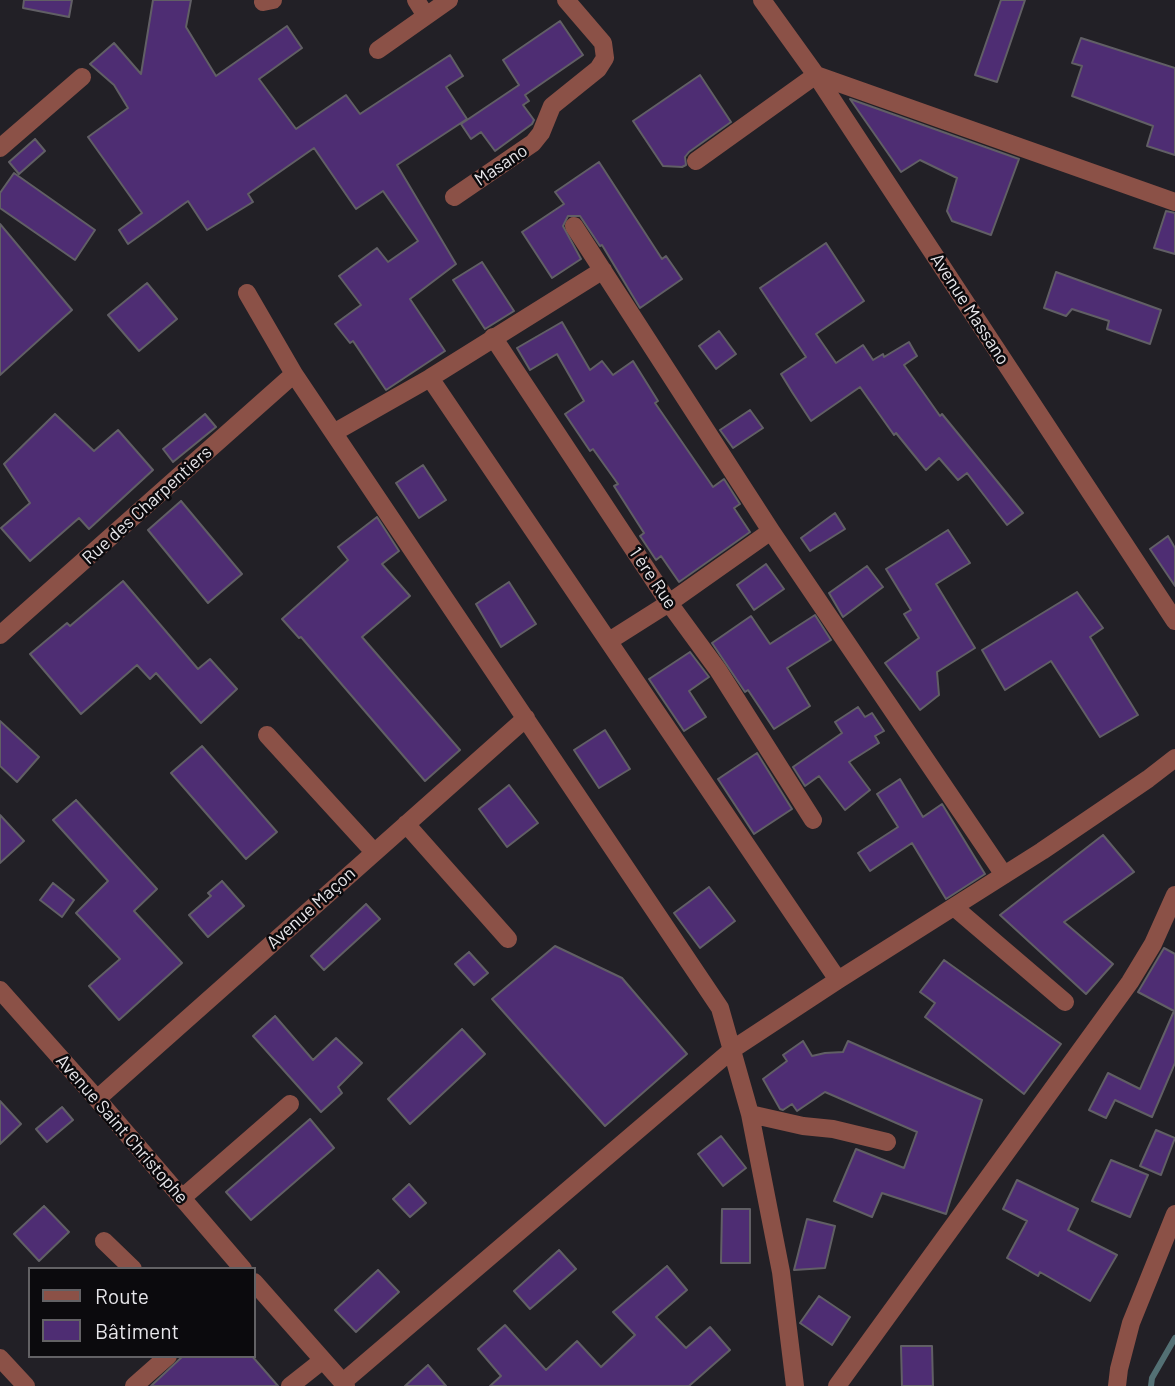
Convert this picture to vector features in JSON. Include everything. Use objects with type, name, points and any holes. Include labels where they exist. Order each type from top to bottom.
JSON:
[{"type":"street","points":[[416,0],[426,16]]},
{"type":"street","points":[[378,50],[449,0]]},
{"type":"street","name":"Masano","points":[[454,197],[533,143],[541,133],[552,106],[598,69],[605,58],[603,43],[566,0]]},
{"type":"street","name":"Avenue Massano","points":[[762,0],[816,75],[1175,621]]},
{"type":"street","points":[[696,161],[816,75],[1175,202]]},
{"type":"street","points":[[0,148],[82,77]]},
{"type":"street","points":[[574,226],[771,531],[1004,875]]},
{"type":"street","points":[[335,432],[430,378],[603,270]]},
{"type":"street","points":[[247,293],[294,374],[720,1008],[750,1114],[781,1272],[795,1386]]},
{"type":"street","name":"1 ère Rue","points":[[493,337],[669,603],[718,670],[813,820]]},
{"type":"street","name":"Rue des Charpentiers","points":[[0,635],[294,374]]},
{"type":"street","points":[[430,378],[838,980]]},
{"type":"street","points":[[609,641],[669,603],[771,531]]},
{"type":"street","name":"Avenue Maçon","points":[[97,1098],[526,718]]},
{"type":"street","points":[[267,735],[374,852]]},
{"type":"street","points":[[256,1284],[345,1384],[733,1049],[1004,875],[1175,758]]},
{"type":"street","points":[[406,824],[508,939]]},
{"type":"street","points":[[837,1386],[1130,982],[1153,944],[1175,895]]},
{"type":"street","points":[[954,907],[1065,1002]]},
{"type":"street","name":"Avenue Saint Christophe","points":[[0,990],[97,1098],[241,1267]]},
{"type":"street","points":[[182,1198],[290,1104]]},
{"type":"street","points":[[750,1114],[887,1142]]},
{"type":"street","points":[[1117,1386],[1131,1323],[1175,1214]]},
{"type":"street","points":[[104,1241],[131,1267]]},
{"type":"street","points":[[0,1357],[26,1386]]},
{"type":"street","points":[[134,1386],[166,1358]]},
{"type":"street","points":[[290,1386],[323,1360]]},
{"type":"building","points":[[24,0],[72,0],[69,17],[23,8]]},
{"type":"building","points":[[153,0],[191,0],[186,27],[216,76],[287,26],[302,48],[259,79],[296,129],[346,95],[360,114],[450,55],[463,76],[446,87],[467,119],[397,165],[456,264],[410,299],[445,351],[386,390],[353,341],[350,343],[335,324],[361,305],[339,276],[377,248],[388,262],[418,241],[383,191],[356,209],[314,148],[248,194],[253,202],[207,230],[188,201],[128,244],[119,230],[142,213],[88,137],[128,108],[114,85],[90,64],[114,43],[141,74]]},
{"type":"building","points":[[1001,0],[1025,0],[997,82],[975,75]]},
{"type":"building","points":[[560,21],[583,55],[525,95],[529,101],[523,105],[534,120],[532,124],[495,151],[481,132],[471,139],[461,124],[519,85],[503,60]]},
{"type":"building","points":[[1081,38],[1175,68],[1175,155],[1147,146],[1153,126],[1072,96],[1082,66],[1072,63]]},
{"type":"building","points":[[700,75],[731,122],[689,152],[685,157],[686,165],[663,166],[633,121]]},
{"type":"building","points":[[850,99],[1019,159],[991,235],[952,221],[947,211],[957,178],[920,160],[901,172]]},
{"type":"building","points":[[35,139],[45,151],[19,174],[9,162]]},
{"type":"building","points":[[599,162],[662,259],[666,256],[682,279],[640,308],[602,245],[600,246],[580,216],[568,216],[563,226],[581,259],[552,278],[522,232],[564,204],[555,192]]},
{"type":"building","points":[[14,173],[95,230],[75,260],[0,208],[0,193]]},
{"type":"building","points":[[1166,211],[1175,213],[1175,254],[1154,248]]},
{"type":"building","points":[[0,224],[72,310],[0,375]]},
{"type":"building","points":[[826,243],[864,301],[816,334],[836,363],[863,345],[873,360],[883,354],[884,357],[909,342],[917,356],[904,365],[940,416],[942,414],[1023,513],[1007,525],[967,473],[958,480],[939,458],[926,470],[896,433],[894,435],[860,387],[811,421],[792,392],[781,374],[806,357],[760,288]]},
{"type":"building","points":[[482,262],[514,311],[485,329],[453,280]]},
{"type":"building","points":[[1056,272],[1161,310],[1150,344],[1107,329],[1109,321],[1072,309],[1066,316],[1044,308]]},
{"type":"building","points":[[147,283],[177,319],[139,351],[108,315]]},
{"type":"building","points":[[562,322],[590,370],[602,361],[613,375],[633,361],[658,401],[655,403],[713,487],[724,479],[740,504],[734,508],[750,532],[679,582],[661,556],[656,560],[640,536],[644,533],[614,486],[618,484],[593,449],[590,451],[565,414],[584,401],[557,354],[530,370],[517,348]]},
{"type":"building","points":[[719,331],[736,354],[716,369],[699,346]]},
{"type":"building","points":[[750,410],[763,428],[733,448],[720,430]]},
{"type":"building","points":[[55,414],[94,451],[118,430],[153,470],[89,529],[79,518],[30,561],[1,528],[30,503],[4,464]]},
{"type":"building","points":[[205,414],[216,427],[173,462],[163,449]]},
{"type":"building","points":[[423,465],[446,500],[419,518],[396,483]]},
{"type":"building","points":[[181,501],[242,574],[208,603],[148,530]]},
{"type":"building","points":[[835,513],[845,529],[810,551],[801,538]]},
{"type":"building","points":[[377,517],[399,551],[382,564],[410,596],[362,637],[460,750],[425,781],[301,637],[299,638],[282,619],[348,560],[338,547]]},
{"type":"building","points":[[948,530],[970,563],[936,584],[975,648],[937,672],[939,695],[920,710],[885,663],[919,638],[904,614],[911,610],[886,569]]},
{"type":"building","points":[[1168,536],[1175,548],[1175,586],[1150,549]]},
{"type":"building","points":[[766,564],[784,589],[754,610],[737,585]]},
{"type":"building","points":[[867,566],[883,587],[843,617],[829,593]]},
{"type":"building","points":[[123,581],[198,669],[210,659],[237,689],[201,723],[156,673],[150,679],[137,665],[81,714],[30,654],[67,623],[70,626]]},
{"type":"building","points":[[509,582],[536,624],[501,647],[476,604]]},
{"type":"building","points":[[1077,592],[1103,628],[1090,637],[1138,715],[1100,737],[1051,661],[1005,690],[982,650]]},
{"type":"building","points":[[815,615],[831,640],[787,668],[810,706],[774,729],[712,643],[751,616],[770,644]]},
{"type":"building","points":[[690,652],[709,677],[689,691],[706,717],[684,731],[649,679]]},
{"type":"building","points":[[858,707],[865,717],[872,713],[884,731],[875,736],[879,743],[849,762],[870,790],[845,810],[819,776],[805,786],[793,767],[842,733],[835,722]]},
{"type":"building","points":[[0,721],[39,757],[17,782],[0,766]]},
{"type":"building","points":[[605,730],[630,769],[599,788],[574,750]]},
{"type":"building","points":[[202,746],[277,832],[246,859],[171,773]]},
{"type":"building","points":[[757,753],[792,809],[754,834],[718,779]]},
{"type":"building","points":[[900,779],[923,817],[942,804],[985,874],[946,899],[912,843],[870,871],[858,853],[898,827],[877,794]]},
{"type":"building","points":[[509,785],[538,823],[507,847],[479,809]]},
{"type":"building","points":[[76,800],[157,889],[134,911],[182,963],[119,1020],[89,986],[120,959],[76,913],[108,881],[53,820]]},
{"type":"building","points":[[0,815],[24,841],[0,863]]},
{"type":"building","points":[[1103,835],[1134,872],[1064,922],[1113,964],[1086,994],[1000,915]]},
{"type":"building","points":[[222,881],[244,906],[208,937],[189,915],[211,896],[208,893]]},
{"type":"building","points":[[53,883],[74,900],[62,917],[40,900]]},
{"type":"building","points":[[709,887],[735,921],[700,948],[674,913]]},
{"type":"building","points":[[366,904],[380,919],[324,970],[311,956]]},
{"type":"building","points":[[555,946],[622,978],[687,1054],[605,1126],[492,999]]},
{"type":"building","points":[[1164,948],[1175,954],[1175,1063],[1152,1117],[1115,1100],[1106,1118],[1089,1110],[1108,1073],[1140,1089],[1174,1011],[1138,992]]},
{"type":"building","points":[[469,952],[488,973],[474,985],[455,964]]},
{"type":"building","points":[[944,960],[1061,1044],[1024,1094],[925,1017],[935,1003],[920,992]]},
{"type":"building","points":[[275,1016],[313,1060],[336,1038],[362,1063],[338,1087],[342,1093],[321,1112],[253,1036]]},
{"type":"building","points":[[462,1029],[485,1054],[410,1124],[388,1099]]},
{"type":"building","points":[[803,1041],[812,1056],[843,1052],[848,1041],[982,1100],[946,1214],[882,1193],[872,1217],[834,1201],[856,1149],[904,1168],[917,1132],[825,1092],[797,1111],[792,1104],[780,1109],[763,1079],[787,1061],[783,1055]]},
{"type":"building","points":[[0,1101],[21,1124],[0,1144]]},
{"type":"building","points":[[62,1107],[73,1120],[47,1142],[36,1129]]},
{"type":"building","points":[[310,1119],[334,1148],[251,1220],[226,1192]]},
{"type":"building","points":[[1156,1130],[1175,1138],[1161,1175],[1140,1166]]},
{"type":"building","points":[[721,1136],[746,1168],[723,1186],[698,1154]]},
{"type":"building","points":[[1111,1160],[1148,1175],[1130,1217],[1092,1201]]},
{"type":"building","points":[[1017,1180],[1078,1209],[1068,1230],[1117,1255],[1090,1301],[1040,1272],[1038,1276],[1007,1258],[1027,1221],[1003,1209]]},
{"type":"building","points":[[409,1184],[426,1203],[410,1217],[393,1199]]},
{"type":"building","points":[[44,1206],[69,1232],[39,1261],[14,1234]]},
{"type":"building","points":[[722,1209],[750,1209],[750,1263],[721,1263]]},
{"type":"building","points":[[807,1219],[835,1226],[825,1268],[794,1270]]},
{"type":"building","points":[[559,1250],[576,1269],[530,1309],[514,1291]]},
{"type":"building","points":[[667,1266],[687,1290],[656,1317],[686,1348],[710,1327],[730,1350],[689,1386],[490,1386],[501,1376],[478,1349],[505,1325],[546,1370],[577,1341],[601,1367],[635,1335],[613,1312]]},
{"type":"building","points":[[378,1270],[399,1292],[356,1332],[335,1310]]},
{"type":"building","points":[[819,1296],[850,1317],[832,1345],[800,1323]]},
{"type":"building","points":[[901,1346],[932,1346],[933,1386],[902,1386]]},
{"type":"building","points":[[181,1358],[254,1358],[278,1386],[151,1386]]},
{"type":"building","points":[[428,1365],[446,1386],[405,1386]]},
{"type":"waterway","points":[[1151,1386],[1152,1378],[1175,1338]]}]
